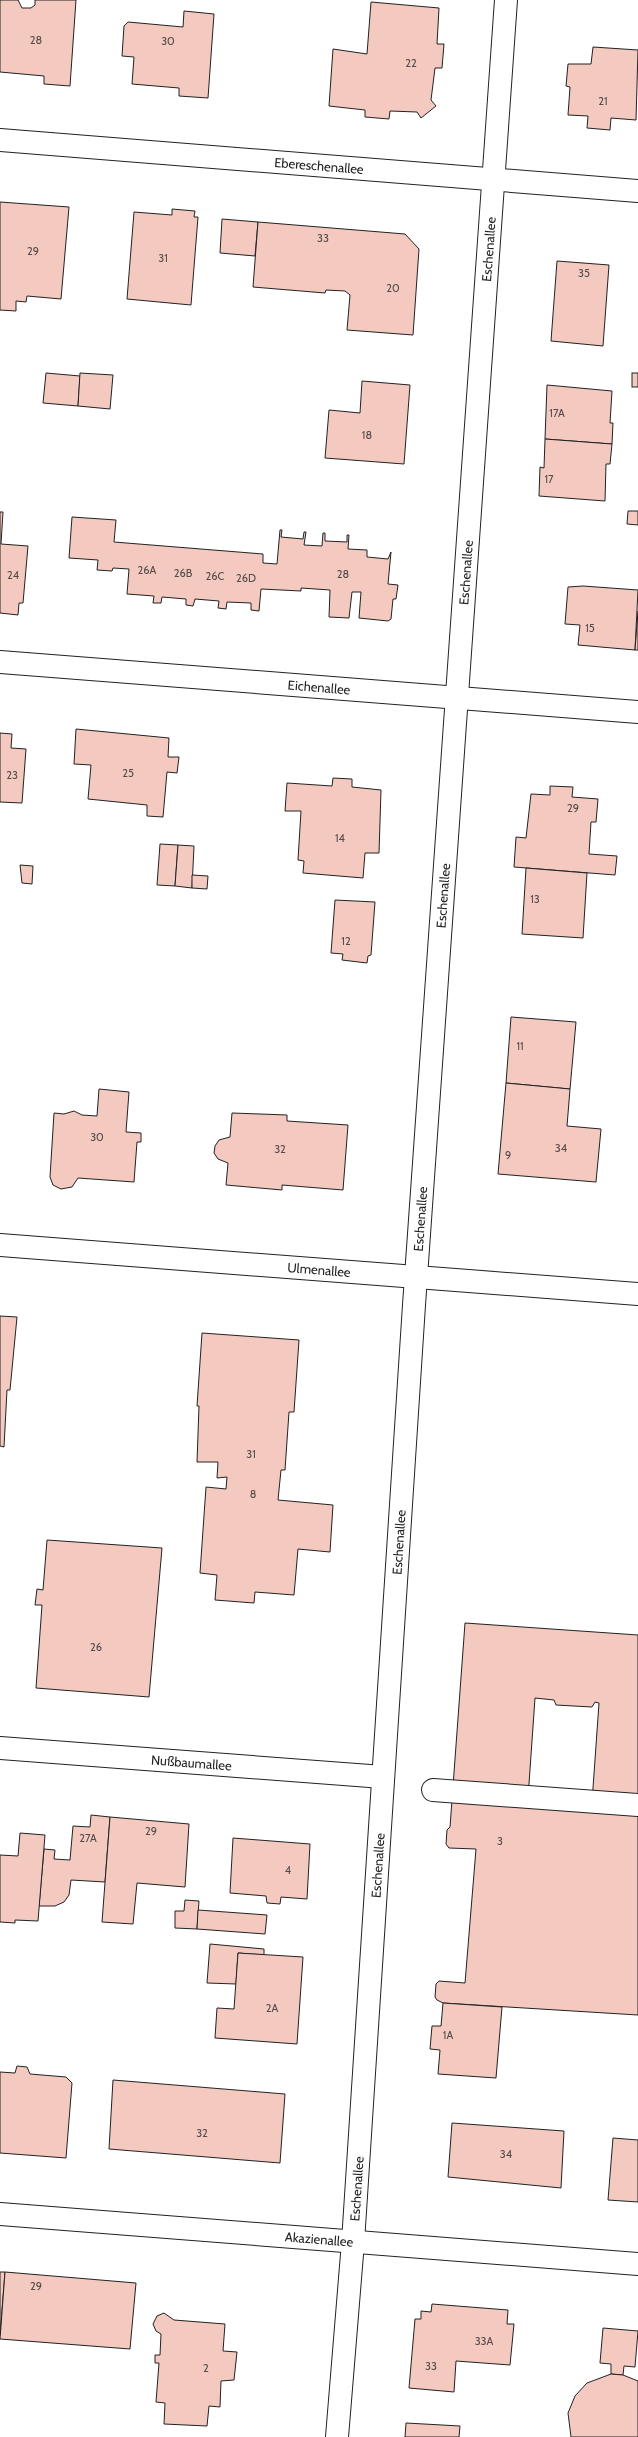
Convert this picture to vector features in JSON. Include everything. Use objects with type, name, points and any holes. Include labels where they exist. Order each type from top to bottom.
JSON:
[{"type":"street","name":"Eschenallee","points":[[337,2437],[353,2242],[416,1277],[458,699],[506,0]]},
{"type":"street","name":"Ebereschenallee","points":[[0,140],[638,191]]},
{"type":"street","name":"Eichenallee","points":[[0,662],[638,712]]},
{"type":"street","name":"Ulmenallee","points":[[0,1245],[638,1294]]},
{"type":"street","name":"Nußbaumallee","points":[[0,1748],[383,1777]]},
{"type":"street","points":[[432,1790],[638,1805]]},
{"type":"street","name":"Akazienallee","points":[[0,2214],[638,2264]]},
{"type":"building","points":[[0,0],[18,0],[22,8],[31,8],[35,5],[35,0],[76,0],[70,86],[44,84],[44,76],[0,72]]},
{"type":"building","points":[[371,2],[439,8],[437,44],[444,44],[442,68],[435,68],[431,100],[436,106],[421,118],[417,112],[390,111],[389,119],[365,117],[365,110],[329,106],[333,49],[367,54]]},
{"type":"building","points":[[184,11],[214,14],[208,98],[179,96],[179,88],[132,84],[134,57],[122,56],[124,26],[128,22],[183,27]]},
{"type":"building","points":[[593,47],[638,50],[636,120],[611,118],[610,130],[587,128],[588,116],[568,115],[570,87],[566,86],[568,64],[591,64]]},
{"type":"building","points":[[0,202],[69,207],[61,299],[27,296],[26,302],[16,301],[16,311],[0,310]]},
{"type":"building","points":[[172,209],[195,211],[194,217],[198,217],[191,305],[127,299],[134,212],[172,215]]},
{"type":"building","points":[[222,219],[258,222],[255,256],[220,253]]},
{"type":"building","points":[[258,222],[405,234],[419,249],[413,335],[347,330],[350,295],[345,291],[326,290],[325,293],[253,287]]},
{"type":"building","points":[[557,261],[609,265],[603,346],[551,341]]},
{"type":"building","points":[[46,373],[80,376],[78,406],[43,403]]},
{"type":"building","points":[[80,373],[113,375],[110,409],[78,406]]},
{"type":"building","points":[[632,373],[638,373],[638,387],[632,387]]},
{"type":"building","points":[[362,381],[410,385],[404,464],[325,458],[329,410],[360,413]]},
{"type":"building","points":[[547,385],[612,391],[610,423],[613,423],[612,444],[545,439]]},
{"type":"building","points":[[545,439],[612,444],[610,464],[606,464],[605,501],[539,496],[540,467],[544,468]]},
{"type":"building","points":[[628,511],[638,511],[638,525],[627,524]]},
{"type":"building","points":[[0,512],[3,512],[1,544],[28,546],[23,603],[19,603],[18,615],[0,613]]},
{"type":"building","points":[[72,517],[116,520],[114,542],[263,554],[263,563],[277,564],[280,530],[282,530],[281,537],[303,539],[304,532],[306,532],[304,545],[322,546],[323,533],[325,533],[325,541],[347,542],[347,535],[349,535],[348,549],[367,550],[367,557],[388,559],[391,552],[388,584],[398,585],[396,599],[393,599],[391,619],[388,621],[359,618],[361,592],[352,592],[349,618],[329,617],[330,590],[301,588],[301,591],[261,589],[259,611],[251,610],[251,603],[227,602],[226,609],[218,608],[219,601],[195,599],[193,606],[186,605],[186,599],[162,597],[161,603],[153,603],[154,596],[127,594],[129,569],[113,568],[112,571],[97,570],[98,560],[69,558]]},
{"type":"building","points":[[583,586],[638,590],[635,650],[578,645],[580,625],[565,624],[568,587]]},
{"type":"building","points":[[638,611],[638,650],[635,650]]},
{"type":"building","points":[[76,729],[169,738],[168,757],[179,757],[177,773],[167,772],[163,817],[147,816],[147,805],[88,799],[91,765],[74,764]]},
{"type":"building","points":[[0,733],[12,734],[11,748],[26,749],[22,803],[0,802]]},
{"type":"building","points":[[333,778],[352,779],[352,787],[381,790],[379,853],[365,853],[363,878],[303,873],[304,861],[298,860],[301,811],[285,811],[287,783],[332,786]]},
{"type":"building","points":[[550,786],[573,787],[572,797],[598,799],[596,822],[591,822],[589,854],[617,856],[615,875],[514,867],[516,837],[526,838],[531,794],[550,795]]},
{"type":"building","points":[[160,844],[178,845],[175,886],[157,885]]},
{"type":"building","points":[[178,845],[194,846],[192,888],[175,886]]},
{"type":"building","points":[[20,865],[33,866],[32,884],[22,883]]},
{"type":"building","points":[[526,868],[587,873],[583,938],[522,934]]},
{"type":"building","points":[[192,875],[208,876],[207,889],[192,888]]},
{"type":"building","points":[[335,900],[375,902],[371,955],[368,956],[367,963],[342,960],[343,954],[331,953]]},
{"type":"building","points":[[511,1017],[576,1022],[570,1089],[506,1083]]},
{"type":"building","points":[[506,1083],[570,1089],[567,1126],[601,1129],[596,1182],[498,1174]]},
{"type":"building","points":[[99,1089],[129,1092],[126,1132],[141,1133],[141,1142],[137,1142],[134,1182],[78,1178],[72,1187],[61,1189],[53,1185],[50,1177],[54,1113],[64,1114],[74,1111],[82,1115],[97,1116]]},
{"type":"building","points":[[232,1113],[287,1115],[287,1121],[348,1125],[343,1190],[282,1185],[282,1190],[226,1185],[228,1163],[218,1159],[214,1153],[215,1146],[219,1140],[230,1137]]},
{"type":"building","points":[[0,1316],[17,1317],[10,1390],[7,1390],[4,1447],[0,1446]]},
{"type":"building","points":[[202,1333],[299,1340],[294,1412],[289,1412],[285,1470],[281,1470],[278,1500],[333,1505],[330,1552],[298,1549],[294,1595],[255,1592],[254,1603],[215,1600],[217,1575],[200,1573],[206,1487],[226,1489],[227,1477],[217,1478],[218,1462],[197,1462],[199,1406],[197,1406]]},
{"type":"building","points":[[47,1540],[162,1548],[149,1697],[36,1688],[42,1605],[35,1605],[37,1589],[43,1590]]},
{"type":"building","points":[[465,1623],[638,1635],[638,2015],[443,2003],[437,2000],[435,1997],[436,1984],[439,1981],[465,1983],[476,1849],[449,1848],[446,1844],[447,1830],[450,1827]],"holes":[[[535,1698],[554,1700],[556,1705],[592,1707],[595,1702],[599,1703],[592,1802],[528,1798]]]},
{"type":"building","points":[[91,1815],[110,1817],[105,1882],[71,1880],[69,1895],[64,1902],[55,1906],[39,1906],[44,1849],[55,1850],[54,1859],[70,1860],[73,1826],[90,1827]]},
{"type":"building","points":[[110,1817],[189,1824],[185,1887],[137,1883],[133,1924],[102,1922]]},
{"type":"building","points":[[20,1833],[45,1835],[38,1921],[15,1920],[15,1923],[0,1922],[0,1855],[18,1856]]},
{"type":"building","points":[[233,1838],[310,1844],[307,1899],[281,1897],[280,1904],[267,1903],[266,1896],[230,1893]]},
{"type":"building","points":[[185,1900],[199,1901],[197,1929],[175,1928],[175,1911],[184,1911]]},
{"type":"building","points":[[198,1910],[267,1915],[265,1934],[197,1929]]},
{"type":"building","points":[[210,1944],[264,1949],[264,1955],[238,1953],[236,1984],[207,1983]]},
{"type":"building","points":[[238,1953],[303,1957],[297,2044],[215,2038],[217,2008],[234,2009]]},
{"type":"building","points":[[443,2003],[502,2007],[496,2078],[438,2074],[440,2050],[430,2049],[432,2026],[441,2026]]},
{"type":"building","points":[[17,2066],[27,2067],[30,2074],[66,2077],[72,2083],[66,2158],[0,2153],[0,2072],[15,2073]]},
{"type":"building","points":[[113,2080],[285,2094],[280,2163],[109,2149]]},
{"type":"building","points":[[452,2123],[564,2131],[561,2188],[448,2177]]},
{"type":"building","points":[[613,2138],[638,2140],[638,2202],[608,2200]]},
{"type":"building","points":[[0,2272],[5,2272],[0,2336]]},
{"type":"building","points":[[5,2272],[136,2283],[130,2349],[0,2339]]},
{"type":"building","points":[[432,2304],[508,2310],[507,2324],[514,2324],[510,2365],[456,2361],[454,2392],[409,2388],[415,2319],[421,2319],[421,2311],[431,2312]]},
{"type":"building","points":[[164,2313],[174,2320],[225,2324],[223,2351],[237,2352],[234,2380],[221,2381],[220,2407],[209,2406],[207,2426],[164,2424],[165,2403],[156,2402],[159,2363],[155,2363],[155,2355],[160,2355],[161,2334],[156,2331],[153,2324],[157,2316]]},
{"type":"building","points":[[603,2328],[638,2331],[635,2367],[624,2366],[623,2375],[611,2374],[611,2364],[600,2363]]},
{"type":"building","points":[[611,2374],[623,2375],[638,2381],[638,2437],[571,2437],[568,2413],[575,2396],[587,2383]]},
{"type":"building","points":[[406,2423],[460,2426],[459,2437],[405,2437]]}]
